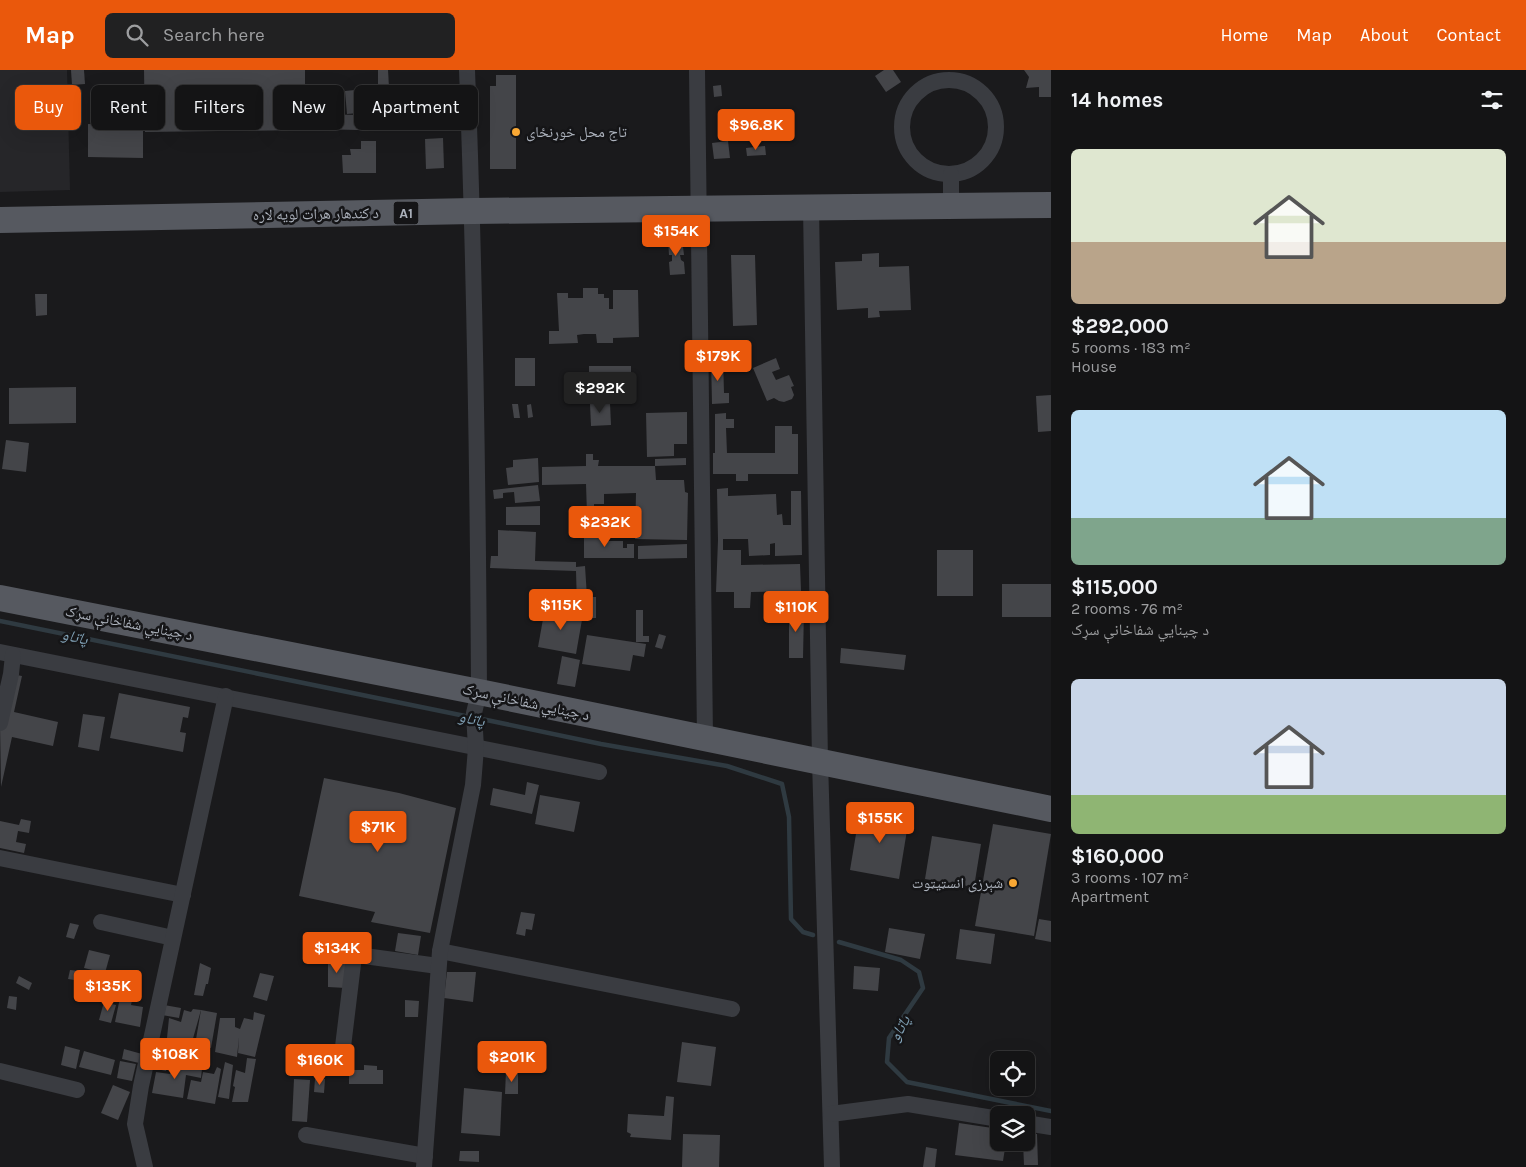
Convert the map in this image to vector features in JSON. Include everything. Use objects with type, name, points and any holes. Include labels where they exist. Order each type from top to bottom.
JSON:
[{"type":"main road","name":"د کندهار هرات لویه لاره","points":[[0,220],[472,211],[1051,205]]},
{"type":"main road","name":"د چينايي شفاخانې سړک","points":[[0,598],[476,702],[705,738],[1051,809]]},
{"type":"street","points":[[306,1135],[425,1161],[439,958],[473,785],[476,740],[478,452],[467,70]]},
{"type":"street","points":[[697,70],[705,738]]},
{"type":"street","points":[[946,75],[974,88],[985,98],[993,110],[996,125],[994,139],[988,153],[978,164],[966,171],[951,174],[935,172],[920,165],[909,153],[902,138],[902,122],[906,106],[916,93],[946,75]]},
{"type":"street","points":[[951,174],[951,206]]},
{"type":"street","points":[[811,207],[820,761],[832,1167]]},
{"type":"street","points":[[0,723],[11,674],[6,653],[226,696],[476,740],[599,772]]},
{"type":"street","points":[[145,1167],[134,1124],[226,696]]},
{"type":"street","points":[[0,858],[182,894]]},
{"type":"street","points":[[101,922],[173,938]]},
{"type":"street","points":[[341,1063],[354,956],[439,958],[732,1009]]},
{"type":"street","points":[[0,1071],[77,1090]]},
{"type":"street","points":[[831,1114],[908,1104],[990,1118]]},
{"type":"street","points":[[1035,1124],[1051,1127]]},
{"type":"shaded area","points":[[0,70],[67,70],[67,85],[15,85],[15,130],[68,130],[70,190],[0,192]]},
{"type":"building","points":[[71,70],[84,70],[85,84],[72,85]]},
{"type":"building","points":[[144,70],[305,70],[305,85],[273,85],[273,130],[305,130],[145,132],[145,130],[165,130],[165,85],[144,85]]},
{"type":"building","points":[[378,70],[388,70],[389,85],[378,85]]},
{"type":"building","points":[[884,70],[893,70],[901,82],[886,92],[875,76]]},
{"type":"building","points":[[1024,70],[1051,70],[1051,97],[1039,97],[1039,87],[1026,88],[1029,77]]},
{"type":"building","points":[[496,75],[516,75],[516,169],[490,169],[490,86],[496,86]]},
{"type":"building","points":[[721,85],[722,96],[714,97],[713,86]]},
{"type":"building","points":[[354,90],[354,113],[347,114],[345,91]]},
{"type":"building","points":[[344,115],[354,115],[354,130],[344,130]]},
{"type":"building","points":[[88,124],[91,124],[91,130],[143,130],[143,158],[88,157]]},
{"type":"building","points":[[443,138],[444,168],[426,169],[425,139]]},
{"type":"building","points":[[361,141],[376,141],[376,173],[343,173],[342,155],[351,155],[350,149],[361,149]]},
{"type":"building","points":[[728,141],[730,158],[714,159],[712,143]]},
{"type":"building","points":[[765,146],[766,155],[747,156],[746,148]]},
{"type":"building","points":[[682,239],[684,255],[680,255],[681,260],[684,262],[685,274],[670,275],[669,262],[672,261],[672,255],[669,255],[668,240]]},
{"type":"building","points":[[879,253],[879,267],[909,266],[911,310],[879,311],[880,317],[868,318],[868,308],[837,310],[835,262],[862,261],[862,254]]},
{"type":"building","points":[[731,255],[755,255],[757,325],[733,326]]},
{"type":"building","points":[[583,288],[598,288],[598,294],[604,294],[604,298],[609,298],[609,309],[613,309],[613,290],[638,290],[639,337],[613,338],[613,343],[597,343],[596,334],[584,334],[577,335],[578,343],[549,344],[549,331],[559,331],[557,293],[568,293],[568,298],[583,298]]},
{"type":"building","points":[[35,294],[47,294],[47,315],[36,316]]},
{"type":"building","points":[[723,357],[724,393],[729,393],[729,403],[712,404],[711,358]]},
{"type":"building","points":[[515,358],[535,358],[535,386],[515,386]]},
{"type":"building","points":[[776,358],[780,369],[772,372],[776,380],[789,375],[794,386],[791,387],[794,395],[792,399],[784,402],[774,398],[767,401],[753,368]]},
{"type":"building","points":[[589,366],[631,366],[631,380],[589,380]]},
{"type":"building","points":[[76,387],[76,423],[9,424],[9,388]]},
{"type":"building","points":[[1051,395],[1051,431],[1038,432],[1036,396]]},
{"type":"building","points":[[610,403],[611,425],[591,426],[590,404]]},
{"type":"building","points":[[512,404],[518,404],[520,418],[514,418]]},
{"type":"building","points":[[531,404],[533,417],[528,418],[527,405]]},
{"type":"building","points":[[687,412],[687,444],[674,444],[674,456],[647,457],[646,413]]},
{"type":"building","points":[[726,413],[726,419],[734,419],[734,428],[726,428],[727,453],[775,453],[775,426],[792,426],[792,434],[798,434],[798,474],[748,474],[748,481],[736,481],[736,474],[713,474],[715,414]]},
{"type":"building","points":[[6,440],[29,443],[26,472],[2,469]]},
{"type":"building","points":[[586,454],[593,454],[593,460],[599,460],[598,466],[655,466],[656,480],[684,480],[685,492],[688,493],[687,540],[635,539],[636,493],[604,494],[604,504],[594,504],[594,514],[587,514],[586,484],[542,485],[542,467],[586,466]]},
{"type":"building","points":[[538,458],[539,482],[508,485],[506,468],[513,467],[513,460]]},
{"type":"building","points":[[686,458],[686,465],[655,466],[655,459]]},
{"type":"building","points":[[538,485],[540,501],[515,503],[514,492],[503,493],[503,498],[494,499],[493,490]]},
{"type":"building","points":[[728,488],[728,496],[776,494],[777,515],[782,514],[783,525],[791,525],[791,491],[801,491],[802,555],[775,556],[775,543],[770,544],[770,555],[749,556],[748,539],[723,539],[723,550],[741,550],[741,565],[800,564],[801,591],[751,592],[750,608],[734,608],[734,592],[716,592],[717,489]]},
{"type":"building","points":[[540,506],[540,525],[506,525],[506,507]]},
{"type":"building","points":[[498,530],[536,532],[535,561],[576,562],[576,567],[585,566],[587,597],[596,597],[596,618],[587,618],[587,606],[577,606],[576,571],[490,568],[491,556],[498,556]]},
{"type":"building","points":[[584,532],[601,532],[601,541],[623,541],[623,548],[627,548],[627,544],[634,544],[634,558],[584,558]]},
{"type":"building","points":[[687,544],[687,558],[638,559],[638,546]]},
{"type":"building","points":[[937,550],[973,550],[973,596],[937,596]]},
{"type":"building","points":[[1002,584],[1051,584],[1051,617],[1002,617]]},
{"type":"building","points":[[545,608],[583,614],[576,654],[538,647]]},
{"type":"building","points":[[789,609],[804,609],[803,658],[789,658]]},
{"type":"building","points":[[636,610],[643,610],[643,636],[649,636],[649,642],[636,642]]},
{"type":"building","points":[[659,634],[666,636],[662,649],[655,647]]},
{"type":"building","points":[[587,635],[646,644],[644,657],[633,655],[630,671],[582,664]]},
{"type":"building","points":[[841,648],[906,655],[904,670],[840,663]]},
{"type":"building","points":[[562,656],[580,660],[575,687],[557,684]]},
{"type":"building","points":[[11,674],[22,676],[14,712],[58,722],[53,746],[12,737],[1,787],[0,723]]},
{"type":"building","points":[[119,693],[190,707],[188,718],[183,717],[180,732],[186,733],[183,752],[110,738]]},
{"type":"building","points":[[83,714],[105,717],[99,751],[78,747]]},
{"type":"building","points":[[324,778],[399,793],[456,808],[430,933],[371,922],[375,912],[299,896]]},
{"type":"building","points":[[527,782],[539,785],[532,814],[490,805],[493,788],[525,795]]},
{"type":"building","points":[[540,795],[580,802],[574,832],[535,824]]},
{"type":"building","points":[[860,810],[909,818],[899,879],[850,870]]},
{"type":"building","points":[[21,819],[31,821],[29,833],[18,831],[16,842],[26,844],[24,853],[0,848],[0,821],[19,825]]},
{"type":"building","name":"شېرزی انسټيټوت","points":[[993,824],[1051,834],[1034,936],[975,926]]},
{"type":"building","points":[[932,836],[981,844],[974,887],[925,879]]},
{"type":"building","points":[[521,912],[535,914],[532,930],[526,929],[525,936],[516,934]]},
{"type":"building","points":[[1039,919],[1051,921],[1051,942],[1035,939]]},
{"type":"building","points":[[70,923],[79,925],[74,939],[66,937]]},
{"type":"building","points":[[889,928],[925,934],[920,959],[885,952]]},
{"type":"building","points":[[960,929],[995,934],[991,964],[956,959]]},
{"type":"building","points":[[398,933],[421,936],[418,955],[395,951]]},
{"type":"building","points":[[89,950],[110,955],[105,973],[84,968]]},
{"type":"building","points":[[328,960],[347,960],[346,988],[328,987]]},
{"type":"building","points":[[200,963],[211,968],[208,984],[206,984],[203,996],[194,995]]},
{"type":"building","points":[[854,966],[880,968],[878,991],[853,989]]},
{"type":"building","points":[[70,970],[88,972],[87,982],[68,979]]},
{"type":"building","points":[[447,972],[476,972],[473,1002],[444,998]]},
{"type":"building","points":[[260,973],[274,976],[267,1001],[253,997]]},
{"type":"building","points":[[19,976],[32,983],[29,990],[16,983]]},
{"type":"building","points":[[97,976],[119,982],[114,1001],[92,996]]},
{"type":"building","points":[[122,988],[134,991],[131,1005],[143,1007],[140,1027],[115,1022]]},
{"type":"building","points":[[9,996],[17,997],[16,1010],[7,1008]]},
{"type":"building","points":[[405,1000],[419,1001],[418,1017],[405,1017]]},
{"type":"building","points":[[104,1002],[116,1005],[111,1023],[99,1020]]},
{"type":"building","points":[[164,1005],[181,1008],[179,1018],[162,1015]]},
{"type":"building","points":[[193,1009],[201,1010],[192,1042],[167,1038],[169,1018],[181,1022],[184,1010],[191,1012]]},
{"type":"building","points":[[201,1010],[217,1013],[211,1048],[195,1045]]},
{"type":"building","points":[[254,1012],[265,1015],[255,1057],[238,1053],[239,1037],[237,1057],[215,1052],[220,1018],[235,1018],[235,1027],[240,1029],[244,1018],[253,1020]]},
{"type":"building","points":[[682,1042],[716,1047],[711,1086],[677,1082]]},
{"type":"building","points":[[65,1046],[80,1050],[76,1069],[61,1065]]},
{"type":"building","points":[[508,1046],[520,1046],[520,1066],[508,1066]]},
{"type":"building","points":[[124,1049],[142,1054],[139,1063],[122,1059]]},
{"type":"building","points":[[84,1051],[115,1060],[111,1075],[79,1067]]},
{"type":"building","points":[[247,1058],[256,1059],[248,1102],[232,1102],[236,1070],[245,1073]]},
{"type":"building","points":[[154,1059],[168,1062],[166,1071],[152,1068]]},
{"type":"building","points":[[120,1061],[136,1064],[132,1081],[117,1078]]},
{"type":"building","points":[[182,1062],[189,1063],[189,1067],[202,1069],[201,1078],[186,1075],[183,1098],[152,1093],[156,1072],[170,1074],[171,1068],[174,1068],[175,1065],[182,1066]]},
{"type":"building","points":[[225,1062],[233,1065],[229,1099],[218,1097]]},
{"type":"building","points":[[364,1065],[377,1066],[377,1070],[383,1070],[383,1084],[349,1084],[349,1070],[364,1070]]},
{"type":"building","points":[[217,1067],[221,1069],[215,1104],[187,1099],[191,1080],[201,1082],[203,1072],[214,1074]]},
{"type":"building","points":[[506,1071],[518,1072],[518,1094],[505,1094]]},
{"type":"building","points":[[294,1079],[310,1080],[307,1122],[292,1121]]},
{"type":"building","points":[[315,1079],[325,1079],[324,1093],[314,1092]]},
{"type":"building","points":[[113,1085],[130,1092],[118,1120],[101,1113]]},
{"type":"building","points":[[464,1088],[502,1092],[500,1136],[461,1133]]},
{"type":"building","points":[[666,1096],[674,1097],[671,1140],[630,1137],[631,1134],[627,1132],[628,1114],[664,1116]]},
{"type":"building","points":[[959,1123],[990,1128],[990,1151],[1005,1151],[1003,1161],[955,1155]]},
{"type":"building","points":[[683,1134],[720,1135],[719,1167],[682,1167]]},
{"type":"building","points":[[1035,1134],[1037,1134],[1038,1165],[1024,1165],[1023,1151],[1035,1151]]},
{"type":"building","points":[[926,1147],[937,1149],[935,1167],[923,1167]]},
{"type":"building","points":[[460,1151],[479,1151],[479,1162],[459,1161]]},
{"type":"waterway","name":"پاتاو","points":[[0,621],[470,717]]},
{"type":"waterway","name":"پاتاو","points":[[477,718],[601,744],[727,766],[782,784],[789,817],[791,919],[803,932],[813,935]]},
{"type":"waterway","name":"پاتاو","points":[[839,942],[901,960],[919,972],[923,988],[889,1038],[887,1062],[907,1082],[1051,1111]]},
{"type":"place","name":"تاج محل خوړنځای","points":[[516,132]]},
{"type":"place","name":"شېرزی انسټيټوت","points":[[1013,883]]}]
